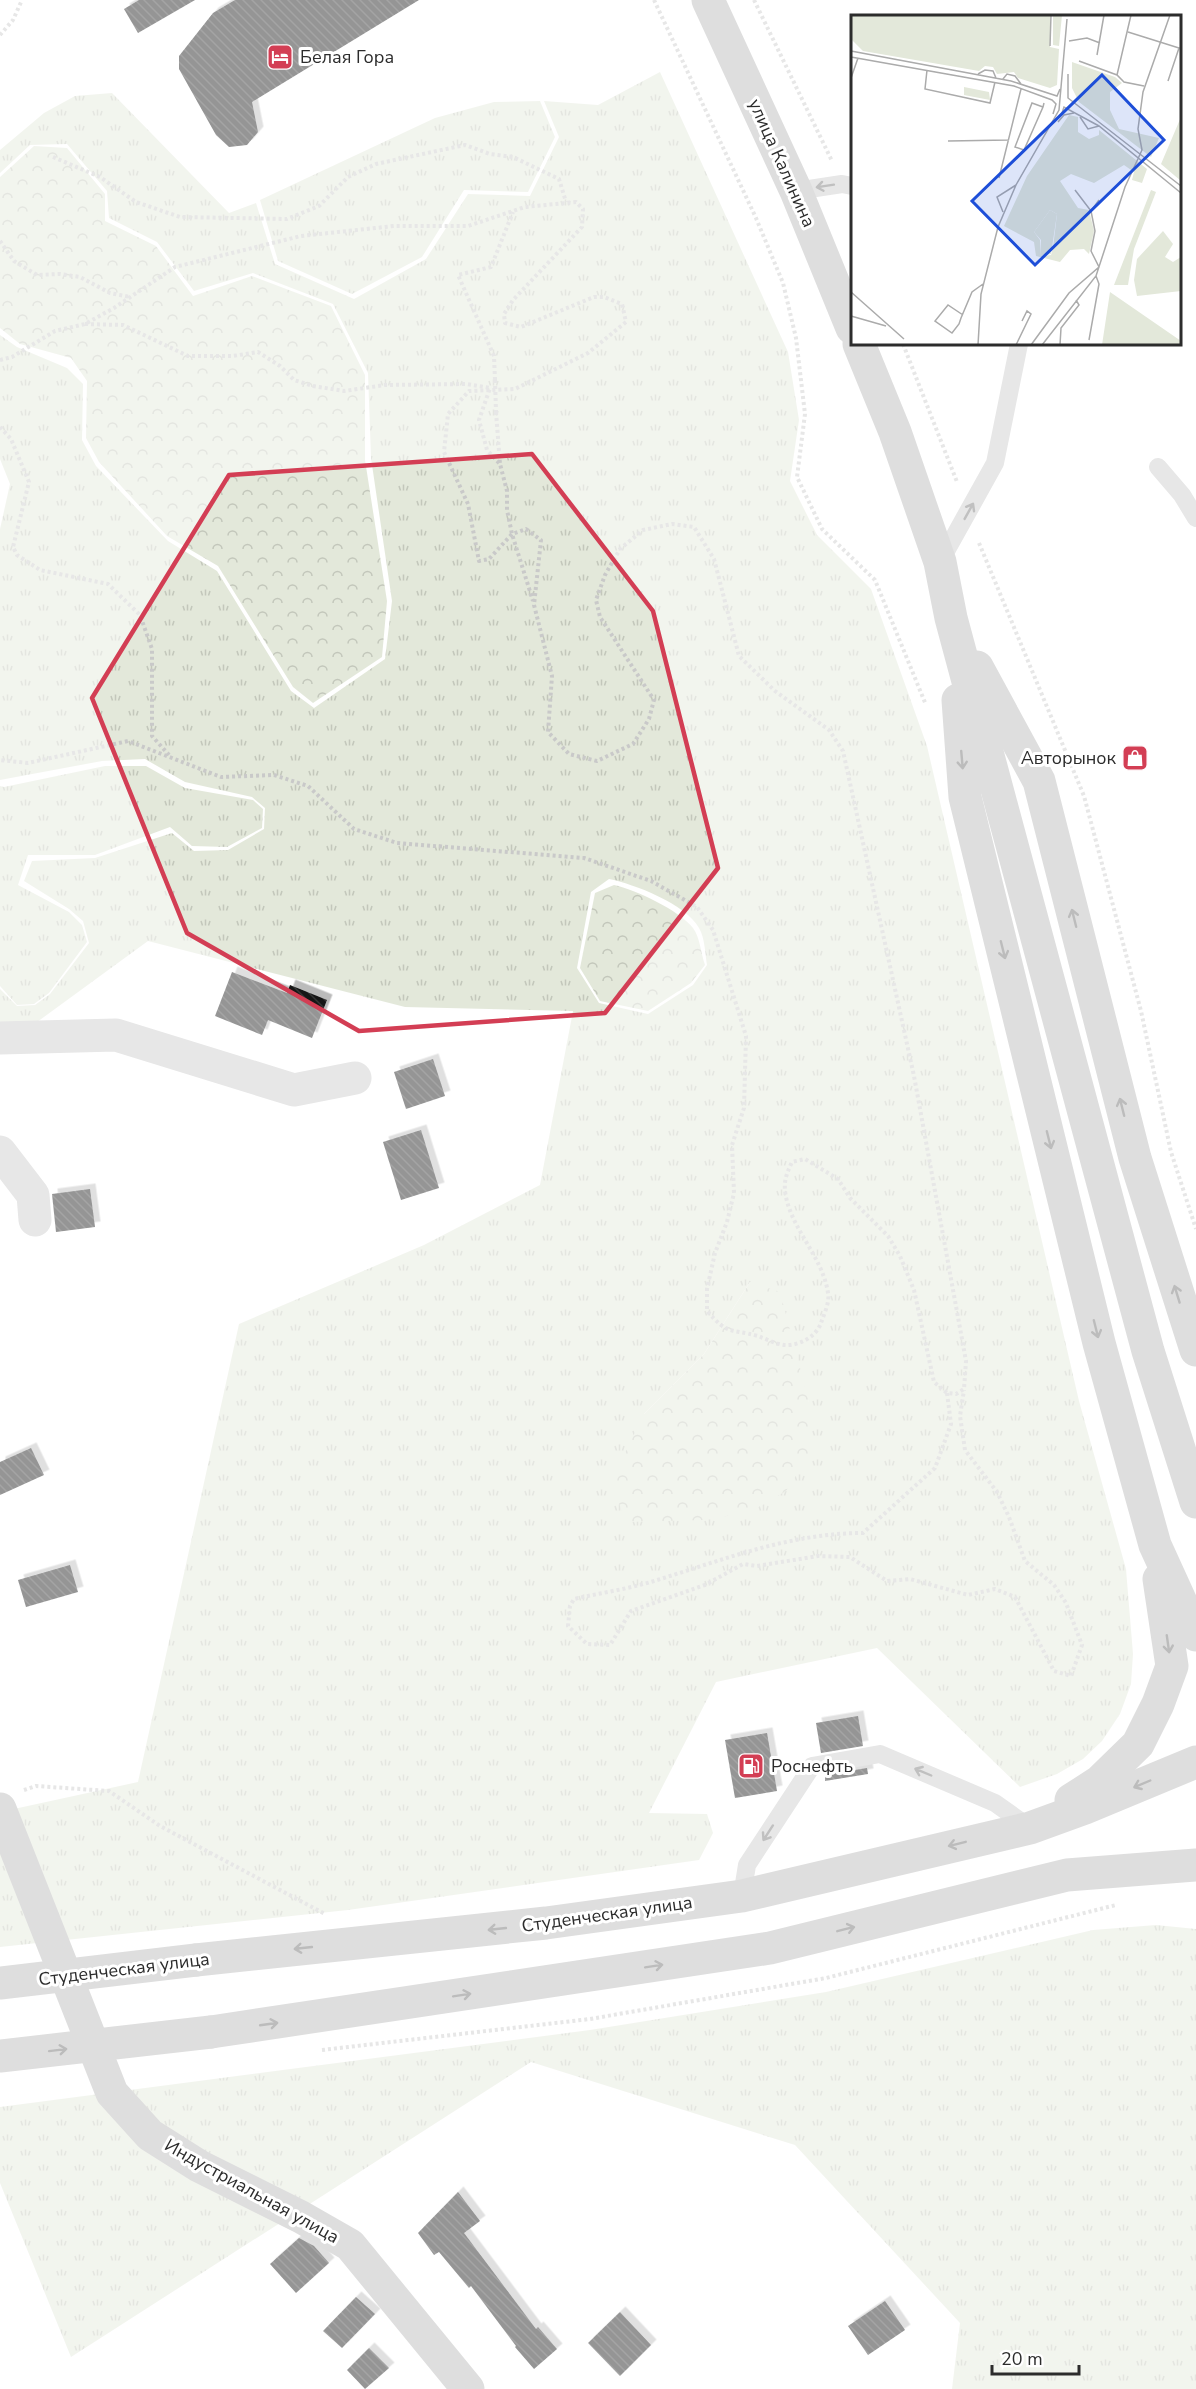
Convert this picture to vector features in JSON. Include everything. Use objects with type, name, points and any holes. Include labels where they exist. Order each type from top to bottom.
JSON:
[{"type":"main road","name":"улица Калинина","points":[[708,0],[796,191],[851,326]]},
{"type":"main road","points":[[859,345],[895,432],[940,562],[951,618],[1148,1351],[1196,1502]]},
{"type":"main road","points":[[951,618],[1039,781],[1135,1158],[1196,1350]]},
{"type":"main road","points":[[951,618],[965,797],[1099,1343],[1155,1545],[1172,1666],[1158,1704],[1138,1744],[1099,1782],[1030,1828]]},
{"type":"main road","points":[[1155,1545],[1196,1635]]},
{"type":"main road","name":"Студенческая улица","points":[[0,1983],[196,1959],[546,1923],[742,1896],[1030,1828],[1196,1762]]},
{"type":"main road","name":"Индустриальная улица","points":[[9,1800],[112,2093],[150,2135],[199,2166],[302,2217],[350,2245],[468,2389]]},
{"type":"main road","points":[[0,2056],[211,2032],[770,1948],[1067,1875],[1196,1864]]},
{"type":"street","points":[[0,1038],[116,1035],[294,1090],[355,1078]]},
{"type":"street","points":[[0,1152],[33,1195],[35,1220]]},
{"type":"lane","points":[[796,191],[847,185]]},
{"type":"lane","points":[[940,562],[995,463],[1019,345]]},
{"type":"lane","points":[[1158,467],[1182,495],[1196,518]]},
{"type":"lane","points":[[742,1896],[747,1864],[812,1766],[880,1754],[995,1803],[1030,1828]]},
{"type":"path","points":[[0,35],[13,20],[22,0]]},
{"type":"path","points":[[654,0],[756,218],[783,283],[796,338],[805,414],[797,477],[822,529],[876,580],[928,710]]},
{"type":"path","points":[[754,0],[847,185]]},
{"type":"path","points":[[53,157],[100,177],[136,202],[180,217],[287,219],[319,206],[348,177],[376,164],[465,146],[490,154],[513,156],[559,178],[566,202]]},
{"type":"path","points":[[85,324],[175,267],[301,236],[394,226],[468,226],[514,211],[576,202],[583,209],[582,227],[513,300],[504,314],[505,323],[521,327],[594,297],[604,297],[622,304],[626,322],[588,353],[515,388],[469,391],[448,414],[444,452],[468,504],[479,561],[489,559],[512,534],[526,529],[541,540],[534,605]]},
{"type":"path","points":[[0,760],[28,763],[128,741],[221,777],[274,776],[308,786],[354,829],[397,843],[584,858],[651,880],[697,907],[713,930],[746,1036],[744,1108],[732,1145],[734,1193],[727,1222],[715,1253],[707,1289],[707,1311],[721,1326],[735,1333],[755,1335],[784,1345],[806,1341],[819,1330],[829,1294],[821,1270],[796,1224],[786,1198],[783,1179],[792,1162],[805,1159],[838,1179],[850,1198],[888,1236],[894,1246],[914,1290],[934,1382],[947,1394],[951,1424],[935,1468],[862,1533],[834,1533],[772,1544],[652,1582],[574,1599],[570,1606],[568,1626],[587,1644],[610,1645],[631,1611],[705,1585],[743,1564],[757,1566],[818,1556],[850,1557],[887,1581],[910,1579],[968,1595],[995,1589],[1015,1597],[1054,1671],[1071,1676],[1082,1645],[1066,1603],[1054,1585],[1025,1561],[1010,1517],[997,1492],[965,1450],[960,1416],[966,1361],[914,1076],[843,751],[830,730],[775,691],[738,656],[714,560],[694,527],[672,524],[643,530],[620,549],[605,575],[596,600],[600,617],[654,700],[649,719],[633,744],[597,761],[569,754],[548,732],[552,676],[507,510],[507,491],[500,464],[494,356],[458,275],[491,267],[514,211]]},
{"type":"path","points":[[0,241],[14,261],[37,275],[60,274],[80,277],[110,293],[130,297]]},
{"type":"path","points":[[0,360],[12,357],[55,331],[85,324],[123,325],[188,356],[233,356],[258,352],[280,366],[294,380],[313,386],[344,391],[385,385],[467,384],[490,388]]},
{"type":"path","points":[[490,388],[479,420],[487,450],[500,464]]},
{"type":"path","points":[[0,427],[11,439],[29,482],[13,547],[17,555],[40,570],[108,584],[140,615],[152,649],[152,736],[170,756]]},
{"type":"path","points":[[947,1394],[956,1394],[964,1389]]},
{"type":"path","points":[[9,1800],[36,1786],[110,1791],[160,1826],[332,1917],[320,1919]]},
{"type":"highlighted area","points":[[532,454],[653,611],[718,868],[605,1013],[359,1031],[187,933],[92,698],[229,475]]},
{"type":"green space","points":[[660,72],[788,352],[799,420],[790,481],[817,535],[871,589],[927,746],[1079,1401],[1126,1569],[1133,1654],[1131,1684],[1120,1714],[1102,1741],[1083,1759],[1057,1774],[1020,1787],[877,1648],[716,1682],[649,1813],[707,1814],[713,1833],[699,1860],[348,1910],[0,1947],[0,1812],[138,1782],[239,1324],[424,1245],[540,1185],[573,1011],[405,1007],[148,941],[33,1025],[0,1029],[0,989],[17,1006],[35,1005],[50,994],[89,943],[83,921],[69,909],[24,881],[32,861],[95,858],[172,833],[194,851],[228,850],[264,829],[265,808],[252,797],[185,782],[145,759],[102,761],[0,780],[0,529],[10,484],[0,459],[0,335],[17,347],[67,368],[83,384],[82,440],[96,466],[168,541],[217,571],[291,691],[314,708],[385,659],[392,601],[371,458],[368,373],[333,304],[253,273],[194,291],[157,242],[109,218],[107,191],[67,144],[30,145],[0,173],[0,150],[44,113],[75,96],[112,93],[229,213],[256,203],[275,264],[354,299],[426,259],[468,194],[530,196],[559,137],[544,101],[598,105]],"holes":[[[609,879],[645,890],[671,903],[692,919],[702,936],[707,965],[693,985],[648,1014],[599,1003],[577,968],[591,892]],[[750,1282],[809,1402],[644,1414],[704,1354]]]},
{"type":"green space","points":[[540,101],[555,137],[528,192],[464,190],[422,257],[352,294],[278,261],[260,200],[435,118],[494,102]]},
{"type":"green space","points":[[34,146],[67,148],[105,194],[105,221],[156,246],[193,296],[252,276],[331,306],[365,375],[365,460],[387,601],[382,657],[313,703],[293,687],[218,566],[167,536],[99,462],[86,438],[87,381],[71,358],[20,344],[0,328],[0,177]]},
{"type":"green space","points":[[105,766],[146,766],[185,788],[253,800],[263,809],[262,828],[227,847],[192,846],[170,827],[95,855],[28,855],[18,885],[69,912],[82,925],[87,942],[49,993],[34,1004],[17,1005],[0,986],[0,786]]},
{"type":"green space","points":[[614,885],[634,891],[678,914],[693,928],[699,941],[705,965],[691,983],[648,1011],[600,1001],[580,968],[595,893]]},
{"type":"green space","points":[[750,1282],[780,1292],[809,1402],[808,1457],[786,1491],[750,1512],[703,1520],[627,1522],[610,1483],[644,1414],[704,1354]]},
{"type":"green space","points":[[1156,1925],[1196,1929],[1196,2389],[952,2389],[960,2323],[795,2145],[531,2062],[71,2357],[0,2183],[0,2107],[590,2030],[826,1992],[1093,1930]]},
{"type":"building","points":[[139,0],[195,0],[138,33],[124,9]]},
{"type":"building","name":"Белая Гора","points":[[235,0],[419,0],[252,102],[258,132],[247,145],[229,147],[216,135],[179,69],[179,56],[213,13]]},
{"type":"building","points":[[232,972],[287,993],[290,985],[327,1000],[312,1038],[268,1020],[262,1035],[215,1016]]},
{"type":"building","points":[[433,1059],[445,1096],[406,1109],[394,1072]]},
{"type":"building","points":[[421,1130],[439,1188],[401,1200],[383,1142]]},
{"type":"building","points":[[90,1189],[95,1227],[56,1232],[52,1194]]},
{"type":"building","points":[[31,1448],[44,1475],[0,1495],[0,1462]]},
{"type":"building","points":[[70,1565],[78,1592],[26,1607],[18,1580]]},
{"type":"building","points":[[858,1716],[863,1746],[821,1753],[816,1723]]},
{"type":"building","name":"Роснефть","points":[[767,1733],[777,1791],[735,1798],[725,1740]]},
{"type":"building","points":[[867,1768],[868,1774],[825,1781],[825,1775]]},
{"type":"building","points":[[458,2192],[480,2221],[464,2233],[536,2329],[538,2327],[557,2349],[534,2369],[515,2347],[471,2286],[469,2288],[439,2252],[434,2255],[418,2233]]},
{"type":"building","points":[[299,2238],[314,2246],[329,2263],[296,2293],[270,2264]]},
{"type":"building","points":[[356,2297],[375,2314],[342,2348],[323,2331]]},
{"type":"building","points":[[885,2301],[905,2330],[868,2355],[848,2326]]},
{"type":"building","points":[[620,2312],[651,2345],[620,2376],[588,2343]]},
{"type":"building","points":[[369,2348],[389,2368],[365,2389],[347,2370]]},
{"type":"place","name":"Белая Гора","points":[[280,57]]},
{"type":"place","name":"Авторынок","points":[[1135,758]]},
{"type":"place","name":"Роснефть","points":[[751,1766]]}]
